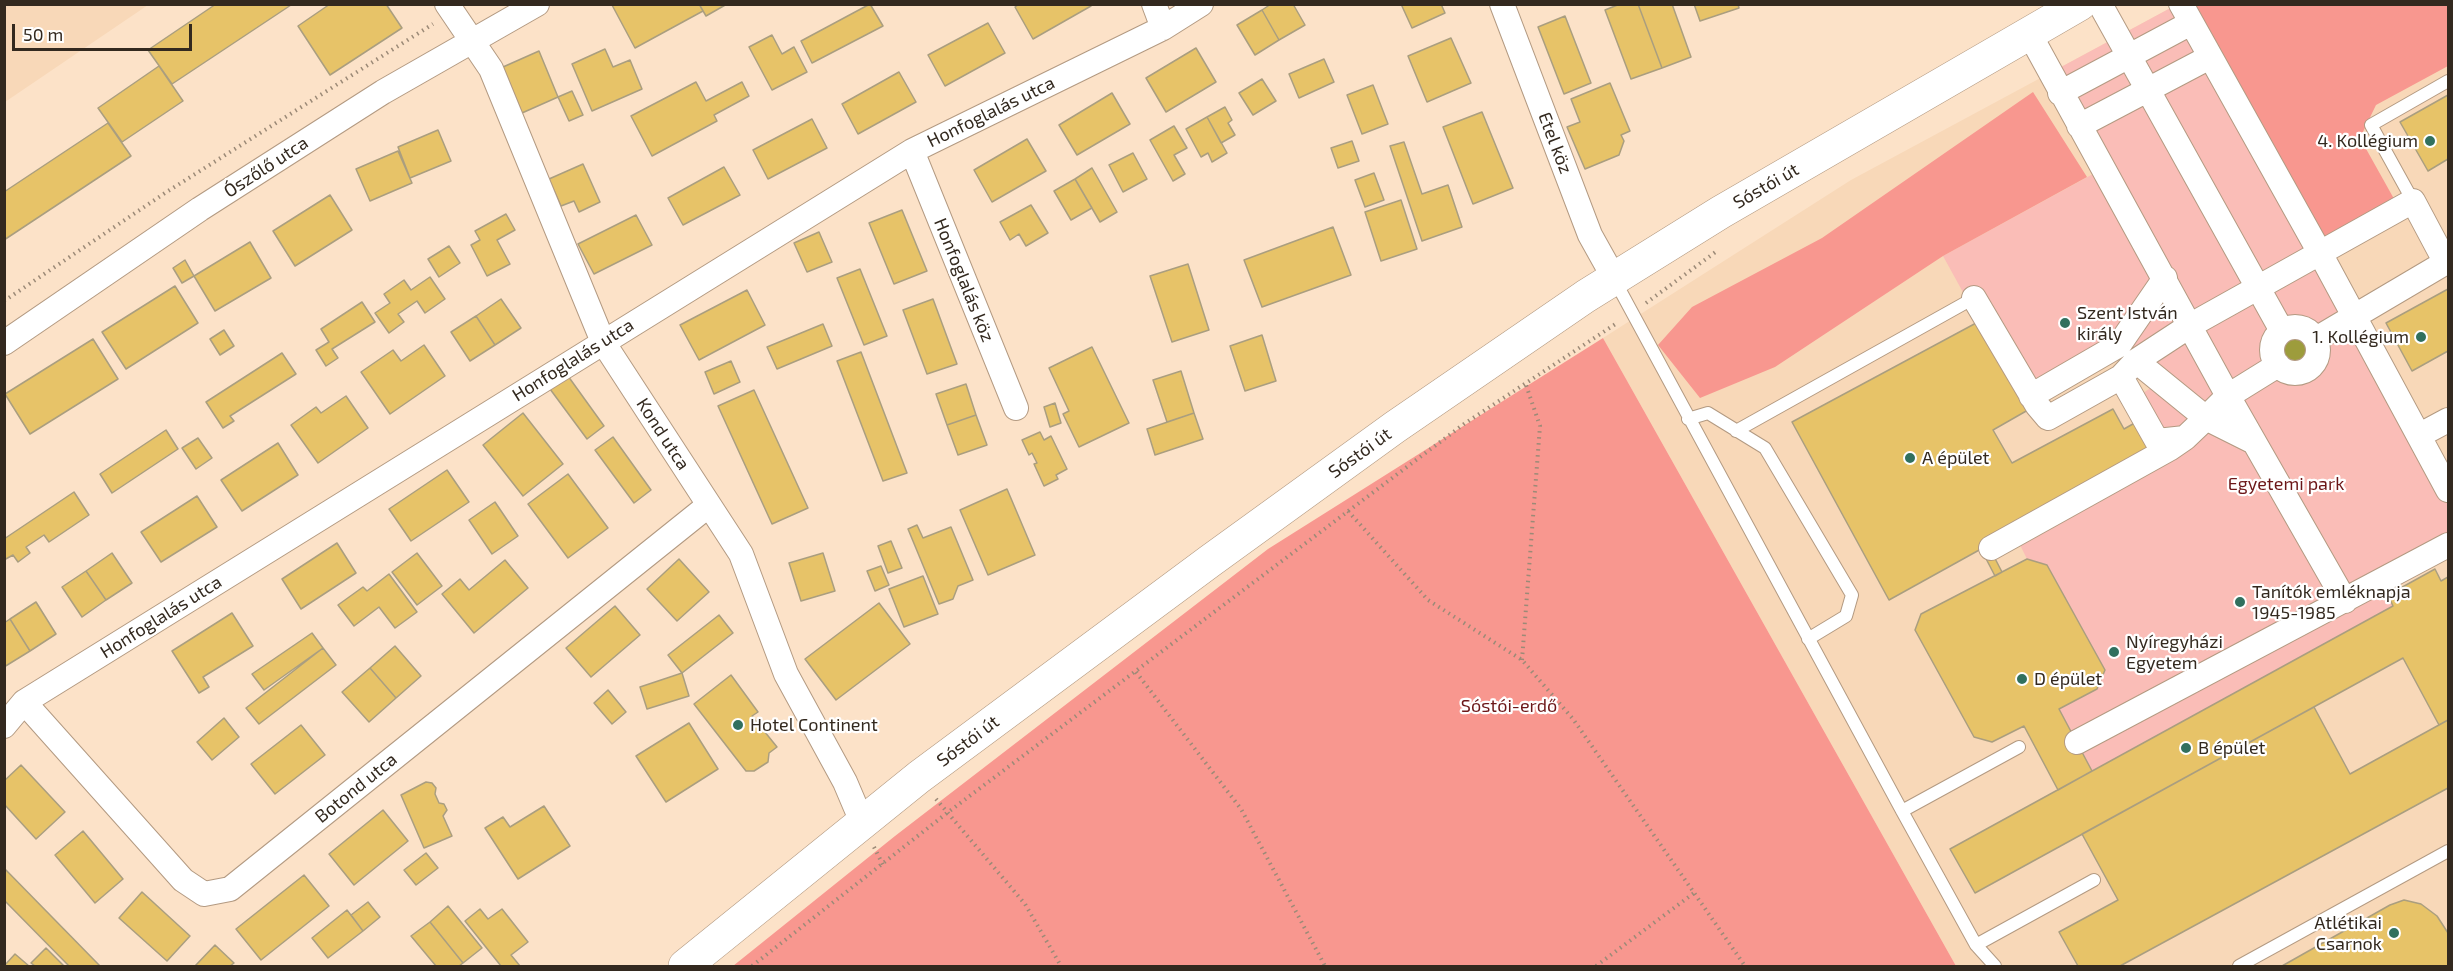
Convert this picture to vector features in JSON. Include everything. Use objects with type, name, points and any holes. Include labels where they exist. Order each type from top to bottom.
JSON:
[{"type":"main road","name":"Sóstói út","points":[[685,966],[919,777],[1210,561],[1377,441],[1614,278],[1721,212],[2080,4]]},
{"type":"street","name":"Ószőlő utca","points":[[4,343],[248,178],[383,92],[537,4]]},
{"type":"street","points":[[1154,4],[1163,28]]},
{"type":"street","name":"Honfoglalás utca","points":[[4,726],[24,702],[912,151],[1163,28],[1201,4]]},
{"type":"street","name":"Etel köz","points":[[1502,4],[1590,235],[1614,278]]},
{"type":"street","points":[[2100,4],[2282,331]]},
{"type":"street","name":"Kond utca","points":[[449,9],[492,69],[603,342],[741,554],[786,674],[845,782],[862,822]]},
{"type":"street","points":[[2060,93],[2129,56],[2186,14],[2320,253],[2448,490]]},
{"type":"street","points":[[2029,33],[2228,396],[2345,601]]},
{"type":"street","points":[[2079,126],[2210,57]]},
{"type":"street","name":"Honfoglalás köz","points":[[912,151],[1016,408]]},
{"type":"street","points":[[1974,298],[2031,396],[2048,418],[2129,369],[2191,325],[2413,201],[2447,262],[2316,339]]},
{"type":"street","points":[[2031,396],[2116,347],[2165,278]]},
{"type":"street","points":[[2297,327],[2311,333],[2316,339],[2318,354],[2316,361],[2305,371],[2290,373],[2278,365],[2272,352],[2273,344],[2282,331],[2297,327]]},
{"type":"street","points":[[2116,347],[2129,369],[2157,441],[2185,438]]},
{"type":"street","points":[[1991,548],[2169,449],[2185,438],[2228,396],[2278,365]]},
{"type":"street","points":[[2129,369],[2206,418],[2254,442]]},
{"type":"street","points":[[2420,435],[2448,420]]},
{"type":"street","name":"Botond utca","points":[[24,702],[183,880],[204,894],[230,889],[709,505]]},
{"type":"street","points":[[2077,742],[2448,545]]},
{"type":"lane","points":[[2413,201],[2372,125],[2448,81]]},
{"type":"lane","points":[[1614,278],[1902,812],[1976,945],[1995,966]]},
{"type":"lane","points":[[1736,431],[1974,298]]},
{"type":"lane","points":[[1688,419],[1708,413],[1765,448],[1852,595],[1846,616],[1808,639]]},
{"type":"lane","points":[[1902,812],[2019,747]]},
{"type":"lane","points":[[2239,966],[2448,851]]},
{"type":"lane","points":[[1976,945],[2094,880]]},
{"type":"path","points":[[4,301],[165,193],[449,9]]},
{"type":"path","points":[[752,966],[947,813],[1464,424],[1632,313],[1719,249]]},
{"type":"path","points":[[1522,660],[1540,426],[1526,385]]},
{"type":"path","points":[[1348,511],[1428,600],[1522,660],[1573,719],[1745,966]]},
{"type":"path","points":[[1136,672],[1241,809],[1325,966]]},
{"type":"path","points":[[919,777],[1025,904],[1061,966]]},
{"type":"path","points":[[1596,966],[1694,893]]},
{"type":"shaded area","points":[[5,4],[147,4],[148,5],[5,102]]},
{"type":"shaded area","name":"Nyíregyházi Egyetem","points":[[2176,5],[2448,5],[2448,966],[1956,966],[1603,338],[1851,180]]},
{"type":"shaded area","points":[[2295,336],[2305,340],[2309,350],[2305,360],[2295,364],[2285,360],[2281,350],[2285,340]]},
{"type":"green space","name":"Egyetemi park","points":[[2176,5],[2448,501],[2448,542],[2380,582],[2393,606],[2092,771],[2059,709],[2097,689],[2105,670],[2047,565],[2027,559],[2013,531],[2156,452],[2140,395],[2161,381],[2139,347],[2028,410],[1943,256],[2104,168],[2050,73]]},
{"type":"green space","points":[[2194,5],[2448,5],[2448,66],[2376,105],[2360,138],[2398,206],[2322,249]]},
{"type":"green space","points":[[2033,92],[2087,177],[1943,256],[1775,367],[1700,398],[1658,345],[1692,307],[1822,238]]},
{"type":"green space","name":"Sóstói-erdő","points":[[1603,338],[1956,966],[733,966],[895,836],[1268,549]]},
{"type":"building","points":[[216,4],[291,5],[172,84],[148,50]]},
{"type":"building","points":[[330,4],[386,4],[402,28],[330,75],[298,26]]},
{"type":"building","points":[[613,4],[699,4],[703,11],[635,48]]},
{"type":"building","points":[[699,4],[727,4],[706,16]]},
{"type":"building","points":[[870,4],[883,26],[812,63],[801,41]]},
{"type":"building","points":[[1019,4],[1090,4],[1091,6],[1033,39],[1015,7]]},
{"type":"building","points":[[1271,4],[1293,4],[1305,25],[1279,40],[1262,10]]},
{"type":"building","points":[[1401,4],[1441,4],[1445,13],[1412,28]]},
{"type":"building","points":[[1620,4],[1638,4],[1662,68],[1631,79],[1605,10]]},
{"type":"building","points":[[1638,4],[1672,4],[1691,57],[1662,68]]},
{"type":"building","points":[[1694,4],[1738,4],[1739,8],[1700,21]]},
{"type":"building","points":[[1262,10],[1279,40],[1255,55],[1237,25]]},
{"type":"building","points":[[1565,16],[1591,83],[1564,94],[1538,27]]},
{"type":"building","points":[[988,23],[1005,53],[945,86],[928,55]]},
{"type":"building","points":[[772,35],[782,54],[794,47],[807,72],[772,90],[749,47]]},
{"type":"building","points":[[1451,38],[1471,83],[1427,102],[1408,56]]},
{"type":"building","points":[[1196,48],[1216,82],[1166,112],[1146,78]]},
{"type":"building","points":[[605,49],[613,67],[630,60],[642,89],[592,111],[572,64]]},
{"type":"building","points":[[539,51],[558,97],[522,113],[503,67]]},
{"type":"building","points":[[1324,59],[1334,82],[1299,98],[1289,74]]},
{"type":"building","points":[[159,66],[183,101],[122,142],[98,108]]},
{"type":"building","points":[[899,72],[916,102],[858,134],[842,104]]},
{"type":"building","points":[[1262,79],[1276,101],[1253,115],[1239,93]]},
{"type":"building","points":[[696,82],[706,101],[742,82],[749,96],[714,115],[717,121],[652,156],[631,116]]},
{"type":"building","points":[[1610,83],[1630,131],[1621,135],[1624,141],[1619,155],[1585,169],[1567,127],[1580,122],[1571,99]]},
{"type":"building","points":[[1373,85],[1388,124],[1362,134],[1347,95]]},
{"type":"building","points":[[572,91],[583,115],[569,121],[558,97]]},
{"type":"building","points":[[1112,93],[1130,124],[1077,155],[1059,125]]},
{"type":"building","name":"4. Kollégium","points":[[2448,95],[2448,159],[2428,171],[2400,122]]},
{"type":"building","points":[[1225,107],[1232,120],[1228,123],[1235,135],[1221,143],[1207,117]]},
{"type":"building","points":[[1482,112],[1513,188],[1473,204],[1443,127]]},
{"type":"building","points":[[1207,117],[1227,153],[1212,162],[1208,153],[1201,157],[1186,129]]},
{"type":"building","points":[[812,119],[827,148],[768,179],[753,150]]},
{"type":"building","points":[[108,123],[131,156],[4,240],[4,192]]},
{"type":"building","points":[[1174,126],[1187,148],[1174,155],[1185,174],[1173,181],[1150,140]]},
{"type":"building","points":[[438,130],[451,161],[410,178],[398,147]]},
{"type":"building","points":[[1027,139],[1046,171],[992,202],[974,170]]},
{"type":"building","points":[[1352,141],[1359,161],[1338,168],[1331,148]]},
{"type":"building","points":[[1404,142],[1422,194],[1448,185],[1462,227],[1422,241],[1390,146]]},
{"type":"building","points":[[398,151],[412,183],[370,201],[356,169]]},
{"type":"building","points":[[1133,153],[1147,179],[1123,192],[1109,165]]},
{"type":"building","points":[[583,164],[600,202],[579,212],[574,201],[561,206],[549,179]]},
{"type":"building","points":[[724,167],[740,195],[683,225],[668,198]]},
{"type":"building","points":[[1092,168],[1117,212],[1100,222],[1075,179]]},
{"type":"building","points":[[1374,173],[1384,200],[1365,207],[1355,180]]},
{"type":"building","points":[[1075,179],[1092,208],[1071,220],[1054,191]]},
{"type":"building","points":[[330,195],[352,230],[295,266],[273,231]]},
{"type":"building","points":[[1401,200],[1417,249],[1381,261],[1365,212]]},
{"type":"building","points":[[1031,205],[1048,233],[1026,246],[1019,234],[1010,240],[1000,222]]},
{"type":"building","points":[[902,210],[927,271],[894,284],[869,223]]},
{"type":"building","points":[[506,214],[515,230],[497,240],[510,264],[487,276],[471,245],[480,240],[475,231]]},
{"type":"building","points":[[636,215],[652,245],[594,274],[578,244]]},
{"type":"building","points":[[1333,227],[1351,275],[1262,307],[1244,260]]},
{"type":"building","points":[[819,232],[832,262],[807,272],[794,243]]},
{"type":"building","points":[[250,242],[271,278],[215,311],[194,276]]},
{"type":"building","points":[[449,246],[460,263],[439,277],[428,259]]},
{"type":"building","points":[[185,260],[194,276],[182,283],[173,268]]},
{"type":"building","points":[[1188,264],[1209,330],[1172,342],[1150,276]]},
{"type":"building","points":[[860,269],[887,336],[864,345],[837,278]]},
{"type":"building","points":[[430,277],[445,299],[425,313],[417,301],[398,314],[404,322],[389,333],[375,313],[390,303],[384,294],[404,280],[411,290]]},
{"type":"building","points":[[175,286],[198,323],[126,369],[102,332]]},
{"type":"building","name":"1. Kollégium","points":[[2448,289],[2448,351],[2412,371],[2386,323]]},
{"type":"building","points":[[747,290],[765,325],[699,360],[680,325]]},
{"type":"building","points":[[501,299],[521,328],[495,345],[476,316]]},
{"type":"building","points":[[933,299],[957,364],[927,374],[903,310]]},
{"type":"building","points":[[362,302],[375,322],[332,349],[338,358],[326,366],[316,350],[329,342],[321,329]]},
{"type":"building","points":[[476,316],[495,345],[470,361],[451,332]]},
{"type":"building","name":"A épület","points":[[1978,322],[2028,410],[1993,430],[2012,463],[2113,409],[2124,429],[2140,420],[2156,452],[1889,600],[1792,422]]},
{"type":"building","points":[[823,324],[832,346],[777,369],[767,347]]},
{"type":"building","points":[[224,330],[234,346],[220,355],[210,339]]},
{"type":"building","points":[[1262,335],[1276,381],[1245,391],[1230,346]]},
{"type":"building","points":[[93,339],[118,379],[30,434],[5,394]]},
{"type":"building","points":[[424,345],[445,376],[390,414],[361,372],[393,350],[401,361]]},
{"type":"building","points":[[1092,347],[1129,423],[1079,447],[1063,414],[1069,411],[1049,368]]},
{"type":"building","points":[[861,352],[907,473],[883,481],[837,361]]},
{"type":"building","points":[[282,353],[296,374],[230,416],[234,421],[223,428],[206,402]]},
{"type":"building","points":[[731,361],[740,382],[714,394],[705,372]]},
{"type":"building","points":[[1181,371],[1194,413],[1167,422],[1153,380]]},
{"type":"building","points":[[568,376],[604,426],[587,439],[550,389]]},
{"type":"building","points":[[966,384],[976,415],[947,425],[936,394]]},
{"type":"building","points":[[754,390],[808,508],[772,524],[718,406]]},
{"type":"building","points":[[346,396],[368,428],[318,463],[291,425],[316,407],[321,413]]},
{"type":"building","points":[[1055,403],[1061,423],[1050,427],[1044,407]]},
{"type":"building","points":[[523,413],[563,464],[523,496],[483,445]]},
{"type":"building","points":[[1194,413],[1203,439],[1155,455],[1147,429]]},
{"type":"building","points":[[976,415],[987,445],[958,455],[947,425]]},
{"type":"building","points":[[166,430],[178,449],[112,493],[100,474]]},
{"type":"building","points":[[1040,432],[1044,440],[1051,436],[1067,469],[1056,475],[1058,479],[1044,486],[1034,464],[1037,463],[1032,453],[1029,455],[1022,440]]},
{"type":"building","points":[[613,437],[651,490],[634,503],[595,450]]},
{"type":"building","points":[[198,438],[212,458],[196,469],[182,448]]},
{"type":"building","points":[[278,443],[298,475],[242,511],[221,480]]},
{"type":"building","points":[[447,470],[469,502],[411,541],[389,509]]},
{"type":"building","points":[[568,474],[608,528],[568,558],[528,504]]},
{"type":"building","points":[[1007,489],[1035,555],[988,575],[960,510]]},
{"type":"building","points":[[74,492],[89,515],[49,542],[44,535],[26,547],[30,553],[18,562],[13,555],[4,560],[4,539]]},
{"type":"building","points":[[197,496],[217,527],[161,562],[141,532]]},
{"type":"building","points":[[495,502],[518,536],[492,554],[469,520]]},
{"type":"building","points":[[917,525],[923,538],[951,527],[973,580],[958,586],[953,599],[939,604],[908,529]]},
{"type":"building","points":[[891,541],[902,568],[888,573],[878,546]]},
{"type":"building","points":[[337,543],[356,573],[301,609],[282,579]]},
{"type":"building","points":[[1988,545],[2002,572],[1995,576],[1981,549]]},
{"type":"building","points":[[112,553],[132,583],[106,600],[86,571]]},
{"type":"building","points":[[417,553],[442,586],[417,605],[392,572]]},
{"type":"building","points":[[823,553],[835,591],[801,601],[789,563]]},
{"type":"building","points":[[679,559],[709,592],[677,621],[647,589]]},
{"type":"building","name":"D épület","points":[[2027,559],[2047,565],[2105,670],[2097,689],[2059,709],[2092,771],[2058,790],[2024,726],[1992,742],[1974,737],[1915,630],[1921,614]]},
{"type":"building","points":[[505,560],[528,588],[474,633],[442,594],[460,579],[469,590]]},
{"type":"building","points":[[881,566],[889,585],[875,591],[867,571]]},
{"type":"building","name":"B épület","points":[[2435,569],[2441,581],[2448,577],[2448,720],[2439,725],[2403,658],[1975,893],[1950,849],[2393,606],[2388,595]]},
{"type":"building","points":[[86,571],[106,600],[82,617],[62,587]]},
{"type":"building","points":[[389,574],[417,612],[395,628],[379,607],[354,626],[338,605],[363,587],[367,591]]},
{"type":"building","points":[[923,576],[938,614],[904,627],[889,589]]},
{"type":"building","points":[[36,602],[56,634],[30,651],[10,619]]},
{"type":"building","points":[[879,603],[910,644],[836,700],[805,659]]},
{"type":"building","points":[[615,606],[640,635],[591,677],[566,648]]},
{"type":"building","points":[[232,613],[253,646],[203,677],[209,687],[199,693],[172,651]]},
{"type":"building","points":[[719,615],[733,633],[682,673],[668,655]]},
{"type":"building","points":[[10,619],[30,651],[4,667],[4,623]]},
{"type":"building","points":[[312,633],[323,648],[264,690],[252,674]]},
{"type":"building","points":[[395,646],[421,676],[396,698],[370,668]]},
{"type":"building","points":[[323,648],[336,665],[259,724],[246,708]]},
{"type":"building","points":[[370,668],[396,698],[369,722],[342,692]]},
{"type":"building","points":[[682,673],[689,696],[647,709],[640,687]]},
{"type":"building","points":[[731,675],[758,712],[752,716],[777,747],[769,753],[768,762],[754,771],[746,771],[694,704]]},
{"type":"building","points":[[608,690],[626,712],[612,724],[594,703]]},
{"type":"building","points":[[2314,707],[2350,774],[2448,720],[2448,788],[2120,966],[2078,966],[2059,932],[2118,900],[2082,834]]},
{"type":"building","points":[[224,718],[239,737],[212,760],[197,742]]},
{"type":"building","points":[[689,723],[718,769],[666,802],[636,756]]},
{"type":"building","points":[[301,725],[325,755],[275,794],[251,764]]},
{"type":"building","points":[[21,765],[65,812],[36,839],[4,804],[4,781]]},
{"type":"building","points":[[426,782],[432,783],[436,788],[435,794],[439,803],[444,804],[447,810],[443,816],[452,836],[424,848],[401,795]]},
{"type":"building","points":[[544,806],[570,846],[518,879],[485,828],[503,817],[510,827]]},
{"type":"building","points":[[383,810],[408,841],[354,885],[329,854]]},
{"type":"building","points":[[83,831],[123,879],[95,903],[55,855]]},
{"type":"building","points":[[426,853],[438,868],[416,885],[404,870]]},
{"type":"building","points":[[4,868],[100,966],[69,966],[4,900]]},
{"type":"building","points":[[304,875],[329,906],[261,960],[236,929]]},
{"type":"building","points":[[142,892],[190,936],[167,961],[119,918]]},
{"type":"building","name":"Atlétikai Csarnok","points":[[2404,900],[2421,904],[2437,916],[2448,933],[2448,966],[2282,966],[2390,905]]},
{"type":"building","points":[[368,902],[380,917],[363,931],[351,915]]},
{"type":"building","points":[[448,906],[482,948],[463,963],[430,922]]},
{"type":"building","points":[[480,909],[488,919],[502,909],[528,942],[511,955],[520,966],[501,966],[465,921]]},
{"type":"building","points":[[347,910],[363,931],[328,958],[312,938]]},
{"type":"building","points":[[430,922],[463,963],[459,966],[436,966],[411,936]]},
{"type":"building","points":[[215,945],[234,963],[230,966],[195,966]]},
{"type":"building","points":[[46,948],[64,966],[35,966],[31,963]]},
{"type":"building","points":[[15,954],[29,966],[4,966]]},
{"type":"place","name":"4. Kollégium","points":[[2430,141]]},
{"type":"place","name":"Szent István király","points":[[2065,323]]},
{"type":"place","name":"1. Kollégium","points":[[2421,337]]},
{"type":"place","name":"A épület","points":[[1910,458]]},
{"type":"place","name":"Tanítók emléknapja 1945-1985","points":[[2240,602]]},
{"type":"place","name":"Nyíregyházi Egyetem","points":[[2114,652]]},
{"type":"place","name":"D épület","points":[[2022,679]]},
{"type":"place","name":"Hotel Continent","points":[[738,725]]},
{"type":"place","name":"B épület","points":[[2186,748]]},
{"type":"place","name":"Atlétikai Csarnok","points":[[2394,933]]}]
